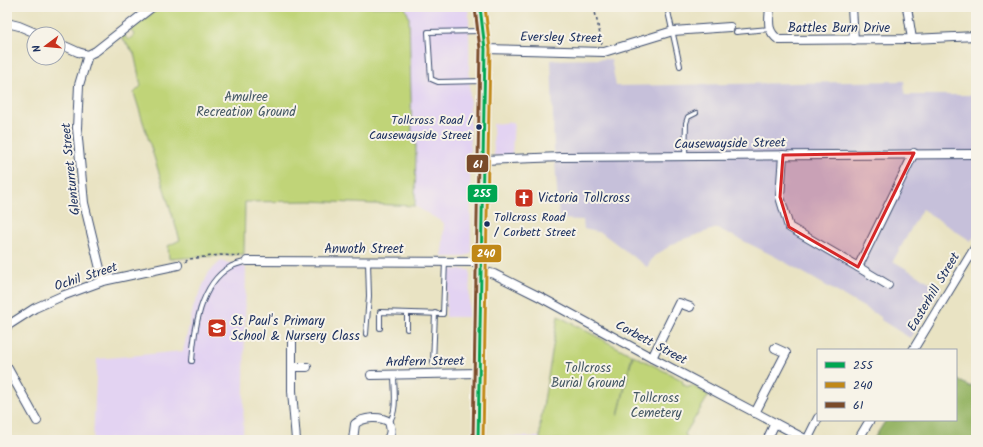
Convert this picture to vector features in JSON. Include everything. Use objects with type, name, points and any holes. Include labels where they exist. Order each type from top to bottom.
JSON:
[{"type":"street","points":[[66,47],[88,55],[96,51],[152,7]]},
{"type":"street","points":[[478,440],[484,160],[484,49],[480,7]]},
{"type":"street","name":"Battles Burn Drive","points":[[770,7],[768,23],[772,35],[779,40],[912,39],[976,36]]},
{"type":"street","points":[[852,7],[854,40]]},
{"type":"street","name":"Battles Burn Drive","points":[[907,7],[912,39]]},
{"type":"street","points":[[7,23],[26,29]]},
{"type":"street","name":"Eversley Street","points":[[484,49],[604,52],[673,31],[733,29]]},
{"type":"street","name":"Glenturret Street","points":[[88,55],[79,85],[77,128],[84,203],[103,281]]},
{"type":"street","points":[[858,267],[914,153]]},
{"type":"street","name":"Causewayside Street","points":[[484,160],[914,153],[976,154]]},
{"type":"street","points":[[784,155],[780,197],[789,226],[888,285]]},
{"type":"street","name":"Easterhill Street","points":[[914,349],[976,246]]},
{"type":"street","name":"Anwoth Street","points":[[247,261],[445,262],[482,266]]},
{"type":"street","name":"Ochil Street","points":[[7,326],[35,308],[103,281],[178,265]]},
{"type":"street","name":"Corbett Street","points":[[482,266],[494,274],[540,297],[807,440]]},
{"type":"street","points":[[652,358],[679,303],[690,307]]},
{"type":"street","points":[[292,337],[292,392],[296,440]]},
{"type":"street","points":[[755,413],[786,353],[776,348]]},
{"type":"street","points":[[7,367],[37,421]]},
{"type":"street","points":[[293,367],[307,367]]},
{"type":"street","name":"Ardfern Street","points":[[370,375],[479,373]]},
{"type":"street","points":[[353,440],[354,425],[362,419],[385,419],[388,422],[391,432],[390,437],[387,440]]},
{"type":"street","points":[[807,440],[817,420]]},
{"type":"street","points":[[858,440],[869,421]]},
{"type":"street","points":[[767,440],[775,423]]},
{"type":"lane","points":[[667,7],[680,66]]},
{"type":"lane","points":[[733,29],[770,29]]},
{"type":"lane","points":[[483,31],[428,32],[431,79],[438,82],[484,81]]},
{"type":"lane","points":[[686,156],[686,122],[688,117],[696,112]]},
{"type":"lane","points":[[192,361],[197,326],[204,296],[216,278],[230,267],[247,261]]},
{"type":"lane","points":[[366,334],[369,296],[368,261]]},
{"type":"lane","points":[[380,328],[380,312],[443,314],[445,262]]},
{"type":"lane","points":[[407,313],[407,329]]},
{"type":"lane","points":[[433,363],[435,313]]},
{"type":"lane","points":[[388,422],[392,418],[394,412],[394,375]]},
{"type":"path","points":[[594,7],[604,52]]},
{"type":"path","points":[[178,265],[189,259],[220,255],[247,256],[247,261]]},
{"type":"highlighted area","points":[[914,153],[858,267],[789,227],[780,197],[783,155]]},
{"type":"shaded area","points":[[405,7],[468,7],[471,254],[461,257],[442,257],[444,223],[415,206],[416,145],[412,137],[409,17]]},
{"type":"shaded area","points":[[611,59],[616,86],[904,81],[905,95],[976,95],[976,234],[971,241],[922,209],[893,261],[941,289],[910,338],[881,320],[881,317],[774,256],[717,228],[678,241],[654,256],[647,267],[602,233],[584,229],[583,220],[559,219],[554,147],[551,60]]},
{"type":"shaded area","points":[[514,122],[512,154],[494,156],[493,124]]},
{"type":"shaded area","name":"St Paul's Primary School & Nursery Class","points":[[221,261],[246,267],[243,440],[93,440],[97,359],[183,351],[194,305],[209,272]]},
{"type":"shaded area","points":[[447,269],[470,270],[469,317],[446,317]]},
{"type":"shaded area","points":[[417,436],[471,438],[471,440],[417,440]]},
{"type":"shaded area","points":[[488,436],[540,437],[540,440],[488,440]]},
{"type":"green space","name":"Amulree Recreation Ground","points":[[161,7],[405,7],[409,17],[412,137],[416,145],[415,206],[311,201],[245,202],[244,254],[169,259],[168,246],[180,240],[134,93],[141,86],[134,53],[121,37],[124,35],[128,40],[135,35],[130,30]]},
{"type":"green space","points":[[558,316],[632,355],[618,416],[633,355],[682,380],[683,384],[688,387],[693,386],[709,395],[685,434],[688,440],[613,440],[613,437],[612,440],[540,440],[540,425]]},
{"type":"green space","points":[[957,380],[971,387],[976,380],[976,440],[873,440],[885,421],[957,421]]},
{"type":"transit line","name":"255","points":[[478,440],[485,49],[480,7]]},
{"type":"transit line","name":"240","points":[[483,440],[490,49],[485,7]]},
{"type":"transit line","name":"61","points":[[473,440],[480,49],[475,8]]},
{"type":"place","name":"Tollcross Road / Causewayside Street","points":[[479,127]]},
{"type":"place","name":"Victoria Tollcross","points":[[524,198]]},
{"type":"place","name":"Tollcross Road / Corbett Street","points":[[487,224]]},
{"type":"place","name":"St Paul's Primary School & Nursery Class","points":[[217,328]]},
{"type":"park label","name":"Tollcross Burial Ground","points":[[588,376]]},
{"type":"park label","name":"Tollcross Cemetery","points":[[656,406]]}]
